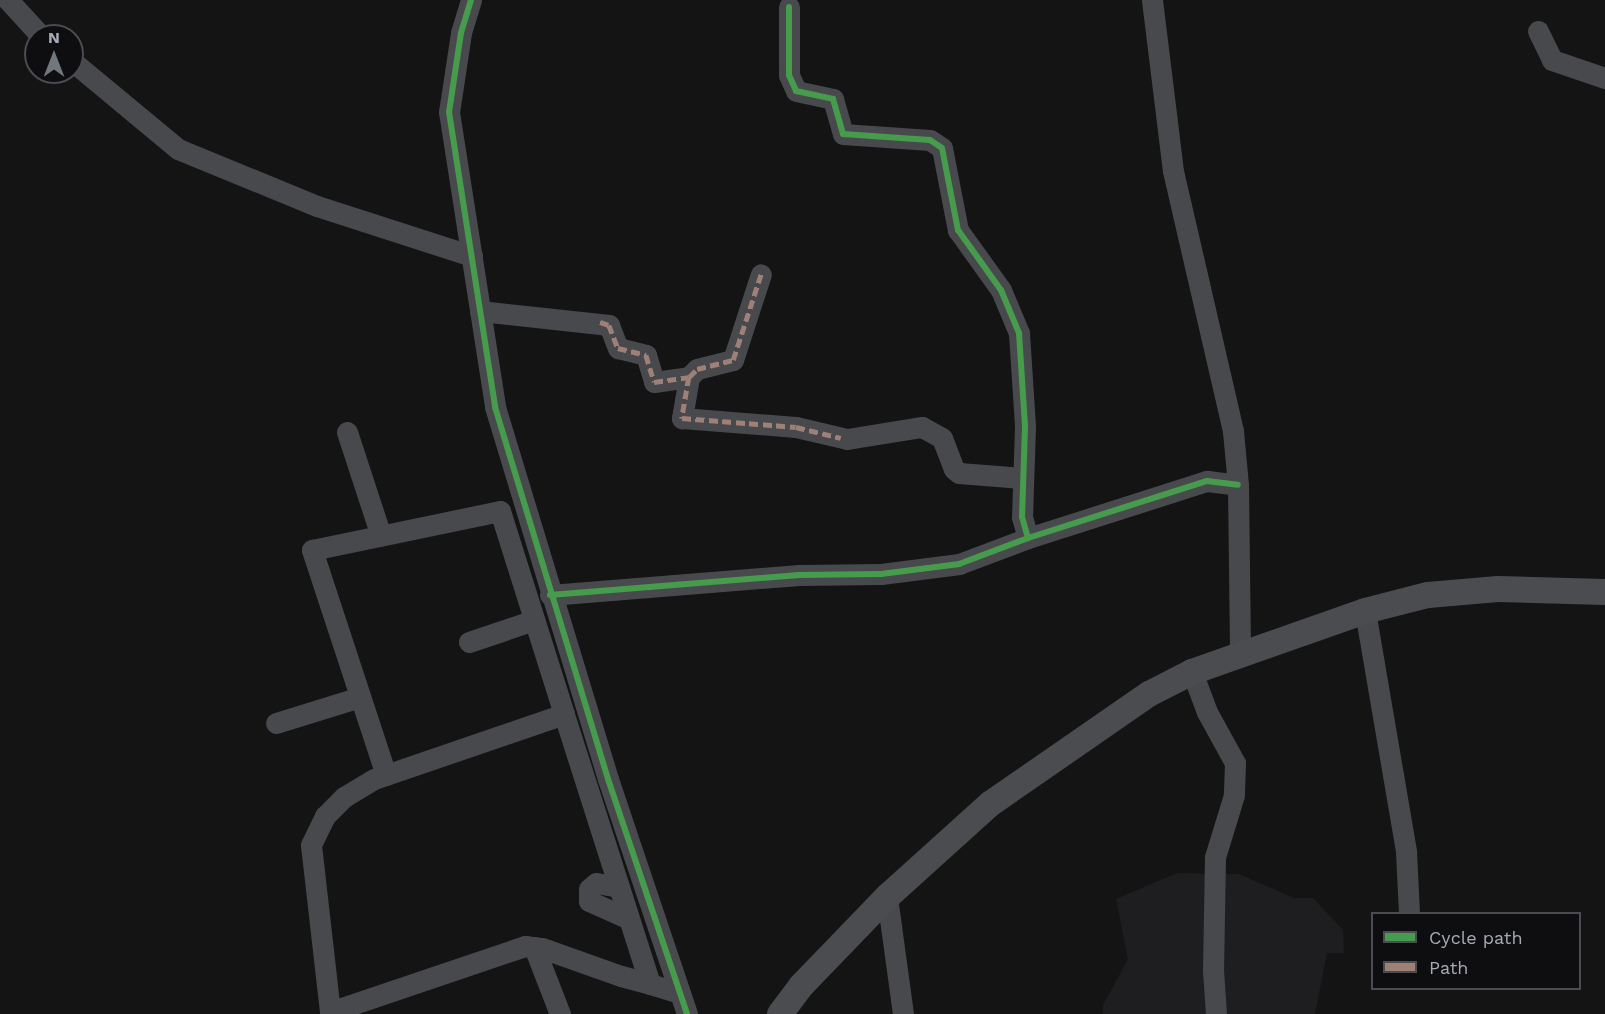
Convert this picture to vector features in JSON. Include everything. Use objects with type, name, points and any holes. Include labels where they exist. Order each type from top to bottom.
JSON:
[{"type":"main road","points":[[780,1014],[801,986],[887,897],[990,804],[1149,694],[1192,672],[1240,652],[1365,611],[1428,595],[1471,591],[1605,592]]},
{"type":"street","points":[[8,0],[30,24]]},
{"type":"street","points":[[471,0],[461,33],[449,112],[495,407],[550,595],[687,1014]]},
{"type":"street","points":[[1152,0],[1173,171],[1233,431],[1238,484],[1240,652]]},
{"type":"street","points":[[789,7],[790,82],[796,91],[833,99],[845,135],[930,140],[942,148],[958,230],[1001,290],[1019,333],[1026,427],[1022,517],[1028,538]]},
{"type":"street","points":[[1538,31],[1552,60],[1605,78]]},
{"type":"street","points":[[84,71],[178,149],[317,206],[472,256]]},
{"type":"street","points":[[761,274],[733,360],[697,369],[689,378],[682,418],[796,427],[847,438],[922,427],[942,438],[954,470],[959,473],[1023,478]]},
{"type":"street","points":[[480,311],[605,323],[618,348],[646,355],[652,380],[689,378]]},
{"type":"street","points":[[347,432],[381,536]]},
{"type":"street","points":[[550,595],[777,576],[881,574],[959,564],[1028,538],[1207,481],[1238,484]]},
{"type":"street","points":[[386,775],[312,550],[500,511],[650,984]]},
{"type":"street","points":[[1365,611],[1406,852],[1409,912]]},
{"type":"street","points":[[469,642],[534,620]]},
{"type":"street","points":[[1192,672],[1207,712],[1235,764],[1234,795],[1215,858],[1213,970],[1216,1014]]},
{"type":"street","points":[[276,723],[360,697]]},
{"type":"street","points":[[564,714],[386,775],[344,797],[325,816],[311,845],[330,1012],[489,956],[534,947],[680,993]]},
{"type":"street","points":[[619,887],[596,883],[589,889],[589,901],[629,918]]},
{"type":"street","points":[[887,897],[903,1014]]},
{"type":"street","points":[[534,947],[560,1014]]},
{"type":"shaded area","points":[[1177,873],[1239,874],[1294,898],[1313,898],[1343,930],[1344,953],[1327,953],[1315,1014],[1103,1014],[1103,1005],[1128,959],[1116,899]]},
{"type":"marked path","points":[[689,377],[697,369],[733,360],[761,274]]},
{"type":"marked path","points":[[600,322],[609,325],[618,348],[646,355],[654,382],[689,377],[682,418],[796,427],[841,438]]},
{"type":"cycle path","points":[[471,0],[461,33],[449,112],[495,407],[608,779],[687,1014]]},
{"type":"cycle path","points":[[789,7],[789,75],[796,91],[833,99],[843,134],[930,140],[942,148],[958,230],[1001,290],[1019,333],[1025,427],[1022,517],[1028,538]]},
{"type":"cycle path","points":[[550,595],[799,575],[881,574],[959,564],[1028,538],[1207,481],[1238,485]]}]
